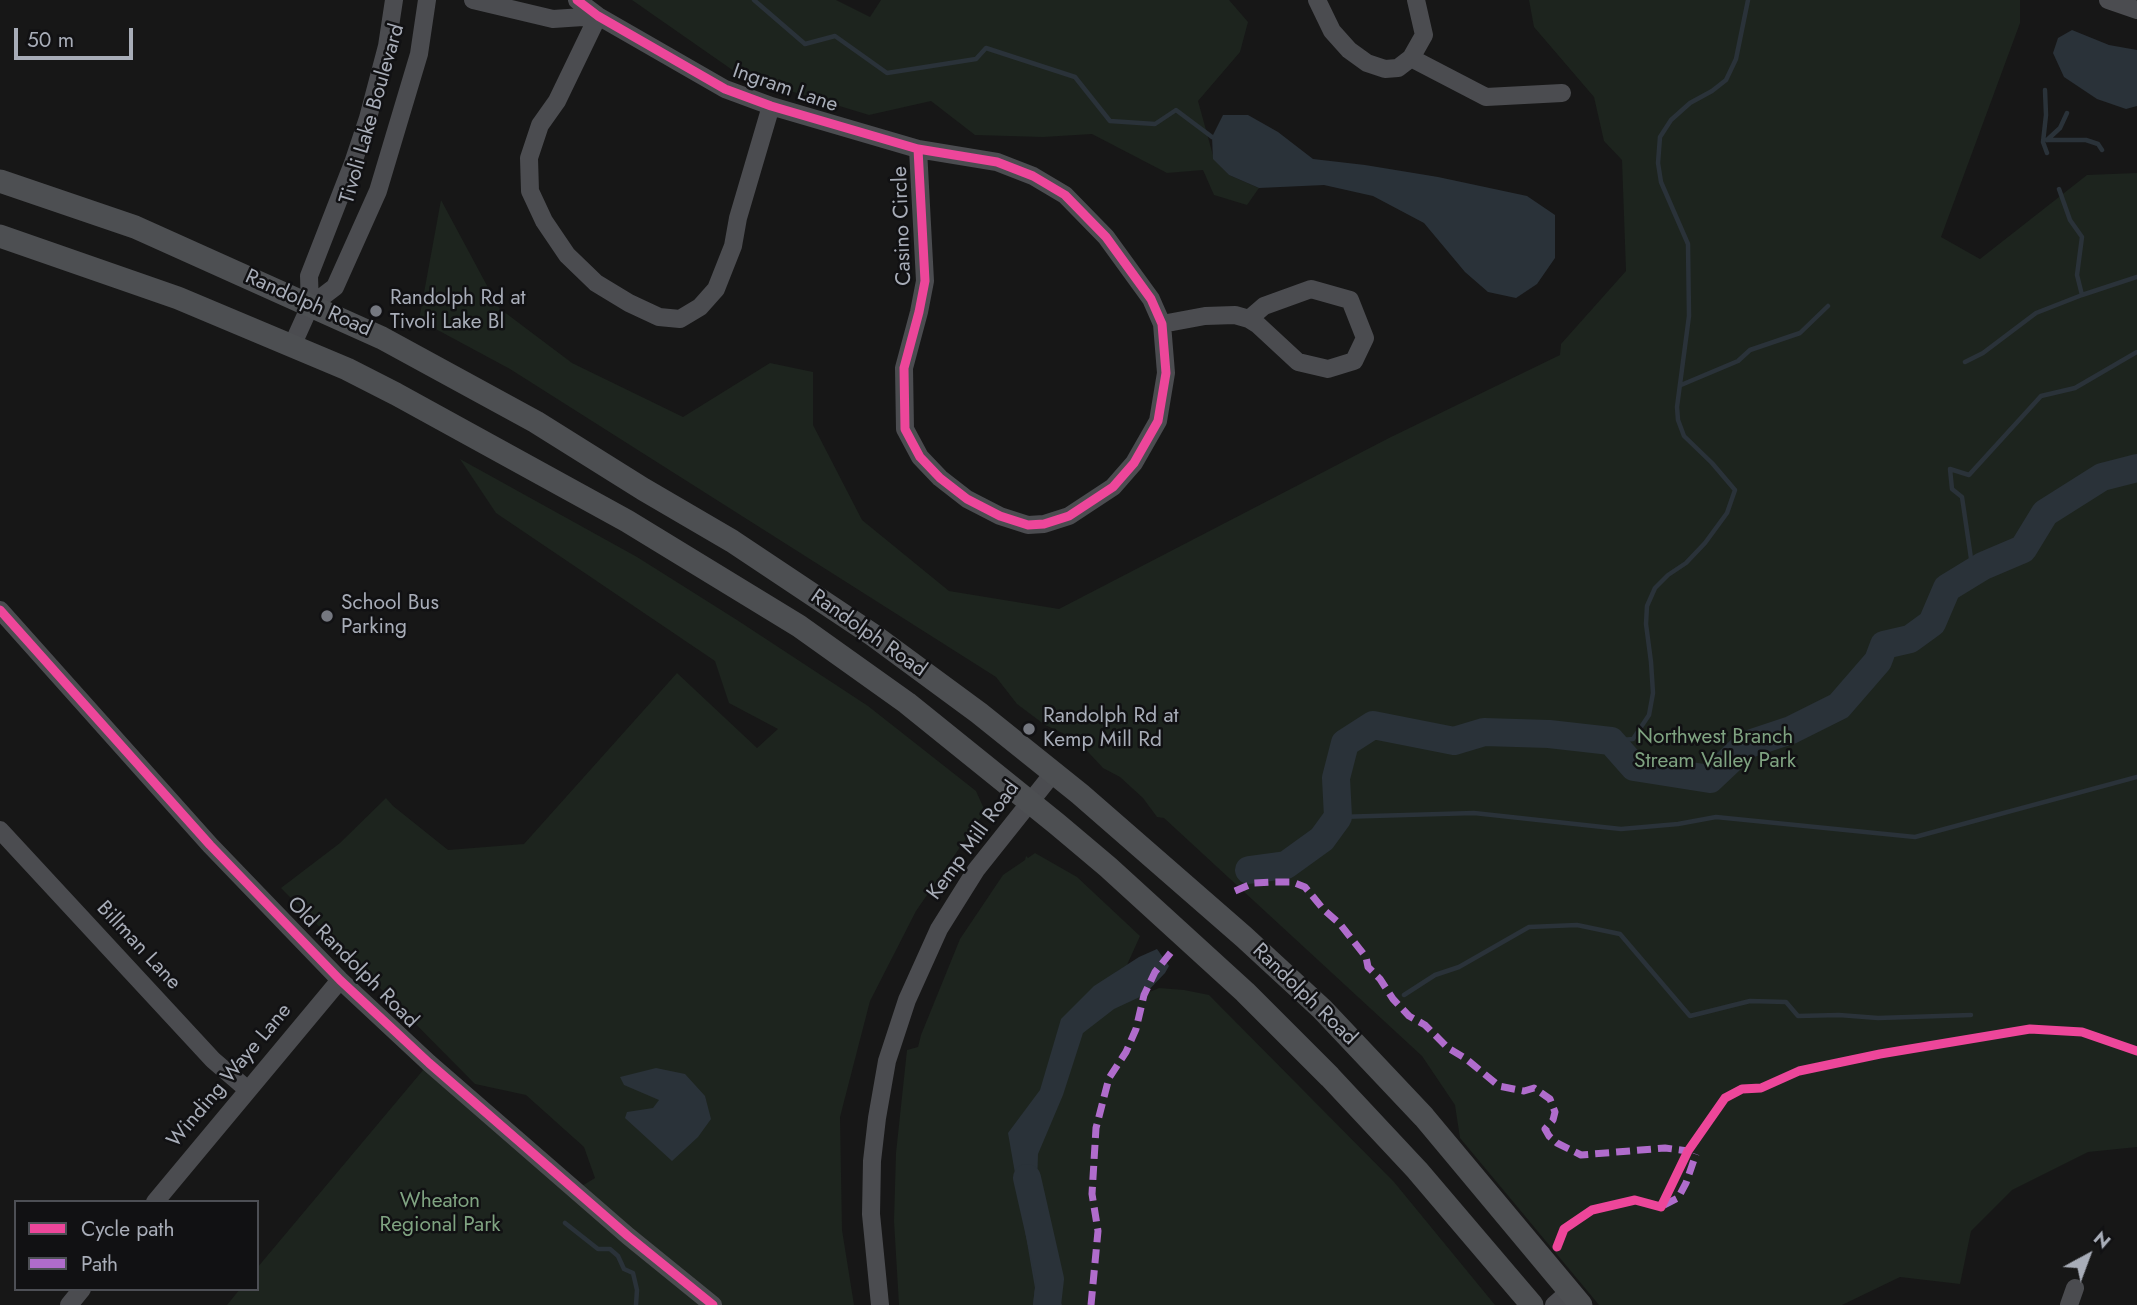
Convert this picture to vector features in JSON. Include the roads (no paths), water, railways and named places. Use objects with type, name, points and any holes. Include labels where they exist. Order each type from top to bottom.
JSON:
[{"type":"main road","name":"Randolph Road","points":[[0,181],[135,227],[383,338],[536,422],[732,541],[873,635],[1054,772],[1244,937],[1322,1009],[1424,1117],[1568,1300]]},
{"type":"main road","name":"Randolph Road","points":[[0,236],[178,298],[347,369],[627,521],[789,619],[907,703],[1029,802],[1128,884],[1245,992],[1331,1077],[1418,1170],[1532,1305]]},
{"type":"street","name":"Tivoli Lake Boulevard","points":[[292,346],[310,306],[309,276],[368,118],[387,46],[394,0]]},
{"type":"street","name":"Tivoli Lake Boulevard","points":[[310,306],[335,287],[378,191],[419,54],[427,0]]},
{"type":"street","points":[[473,0],[553,19],[598,16],[557,101],[540,125],[530,158],[530,191],[544,222],[567,255],[583,271],[596,283],[629,303],[659,317],[680,319],[701,307],[716,289],[733,246],[738,218],[772,106]]},
{"type":"street","name":"Ingram Lane","points":[[577,0],[598,16],[725,89],[772,106],[918,149]]},
{"type":"street","points":[[1317,0],[1332,31],[1349,50],[1367,63],[1385,69],[1398,68],[1411,58],[1424,35],[1416,0]]},
{"type":"street","points":[[2108,0],[2137,10]]},
{"type":"street","points":[[1411,58],[1486,97],[1562,93]]},
{"type":"street","name":"Casino Circle","points":[[918,149],[997,162],[1033,176],[1065,195],[1106,237],[1151,299],[1162,324],[1166,373],[1158,421],[1134,463],[1113,487],[1069,516],[1044,524],[1028,525],[1000,516],[967,499],[940,478],[920,457],[905,429],[904,368],[925,281],[918,149]]},
{"type":"street","points":[[1162,324],[1205,316],[1235,315],[1249,319],[1298,362],[1328,369],[1354,361],[1365,338],[1350,300],[1311,289],[1264,306],[1249,319]]},
{"type":"street","name":"Old Randolph Road","points":[[0,610],[210,845],[340,980],[429,1063],[628,1236],[713,1305]]},
{"type":"street","name":"Kemp Mill Road","points":[[880,1305],[871,1214],[872,1174],[877,1118],[887,1061],[906,1000],[939,929],[976,870],[1054,772]]},
{"type":"street","name":"Billman Lane","points":[[0,830],[213,1060],[247,1090]]},
{"type":"street","name":"Winding Waye Lane","points":[[157,1200],[340,980]]},
{"type":"street","points":[[69,1305],[80,1291]]},
{"type":"waterway","points":[[754,0],[805,44],[835,36],[887,73],[976,59],[986,48],[1075,77],[1110,121],[1155,124],[1176,110],[1212,137]]},
{"type":"waterway","points":[[1611,741],[1633,739],[1649,715],[1653,693],[1646,624],[1647,606],[1655,588],[1686,563],[1705,543],[1727,513],[1735,490],[1684,436],[1678,420],[1677,407],[1689,316],[1688,244],[1661,182],[1658,163],[1660,137],[1671,120],[1690,103],[1726,80],[1736,59],[1748,0]]},
{"type":"waterway","points":[[2045,90],[2043,142],[2047,153]]},
{"type":"waterway","points":[[2047,140],[2060,128],[2067,113]]},
{"type":"waterway","points":[[2048,140],[2086,140],[2098,144],[2102,150]]},
{"type":"waterway","points":[[2059,189],[2070,220],[2082,237],[2077,275],[2082,295]]},
{"type":"waterway","points":[[1965,362],[1983,353],[2036,313],[2137,277]]},
{"type":"waterway","points":[[1681,385],[1738,361],[1750,350],[1800,333],[1828,306]]},
{"type":"waterway","points":[[1973,572],[1962,497],[1952,489],[1950,469],[1969,475],[2041,396],[2075,388],[2137,352]]},
{"type":"waterway","points":[[1249,870],[1286,865],[1322,839],[1338,817],[1336,778],[1345,743],[1373,725],[1454,741],[1484,732],[1549,734],[1611,741],[1634,767],[1710,779],[1746,745],[1791,730],[1839,706],[1878,661],[1884,645],[1910,639],[1932,623],[1947,588],[1983,566],[2023,549],[2045,513],[2102,477],[2137,468]]},
{"type":"waterway","points":[[1338,817],[1474,813],[1621,829],[1678,824],[1716,817],[1915,837],[2137,777]]},
{"type":"waterway","points":[[1404,995],[1435,975],[1459,967],[1529,927],[1577,925],[1620,934],[1690,1016],[1750,1001],[1786,1002],[1798,1016],[1878,1018],[1971,1015]]},
{"type":"waterway","points":[[1027,1178],[1050,1279],[1047,1305]]},
{"type":"waterway","points":[[565,1223],[598,1249],[610,1249],[618,1256],[624,1269],[633,1273],[637,1290],[636,1305]]},
{"type":"place","name":"Randolph Rd at Tivoli Lake Bl","points":[[376,311]]},
{"type":"place","name":"School Bus Parking","points":[[327,616]]},
{"type":"place","name":"Randolph Rd at Kemp Mill Rd","points":[[1029,729]]},
{"type":"park label","name":"Northwest Branch Stream Valley Park","points":[[1715,750]]},
{"type":"park label","name":"Wheaton Regional Park","points":[[440,1214]]}]
